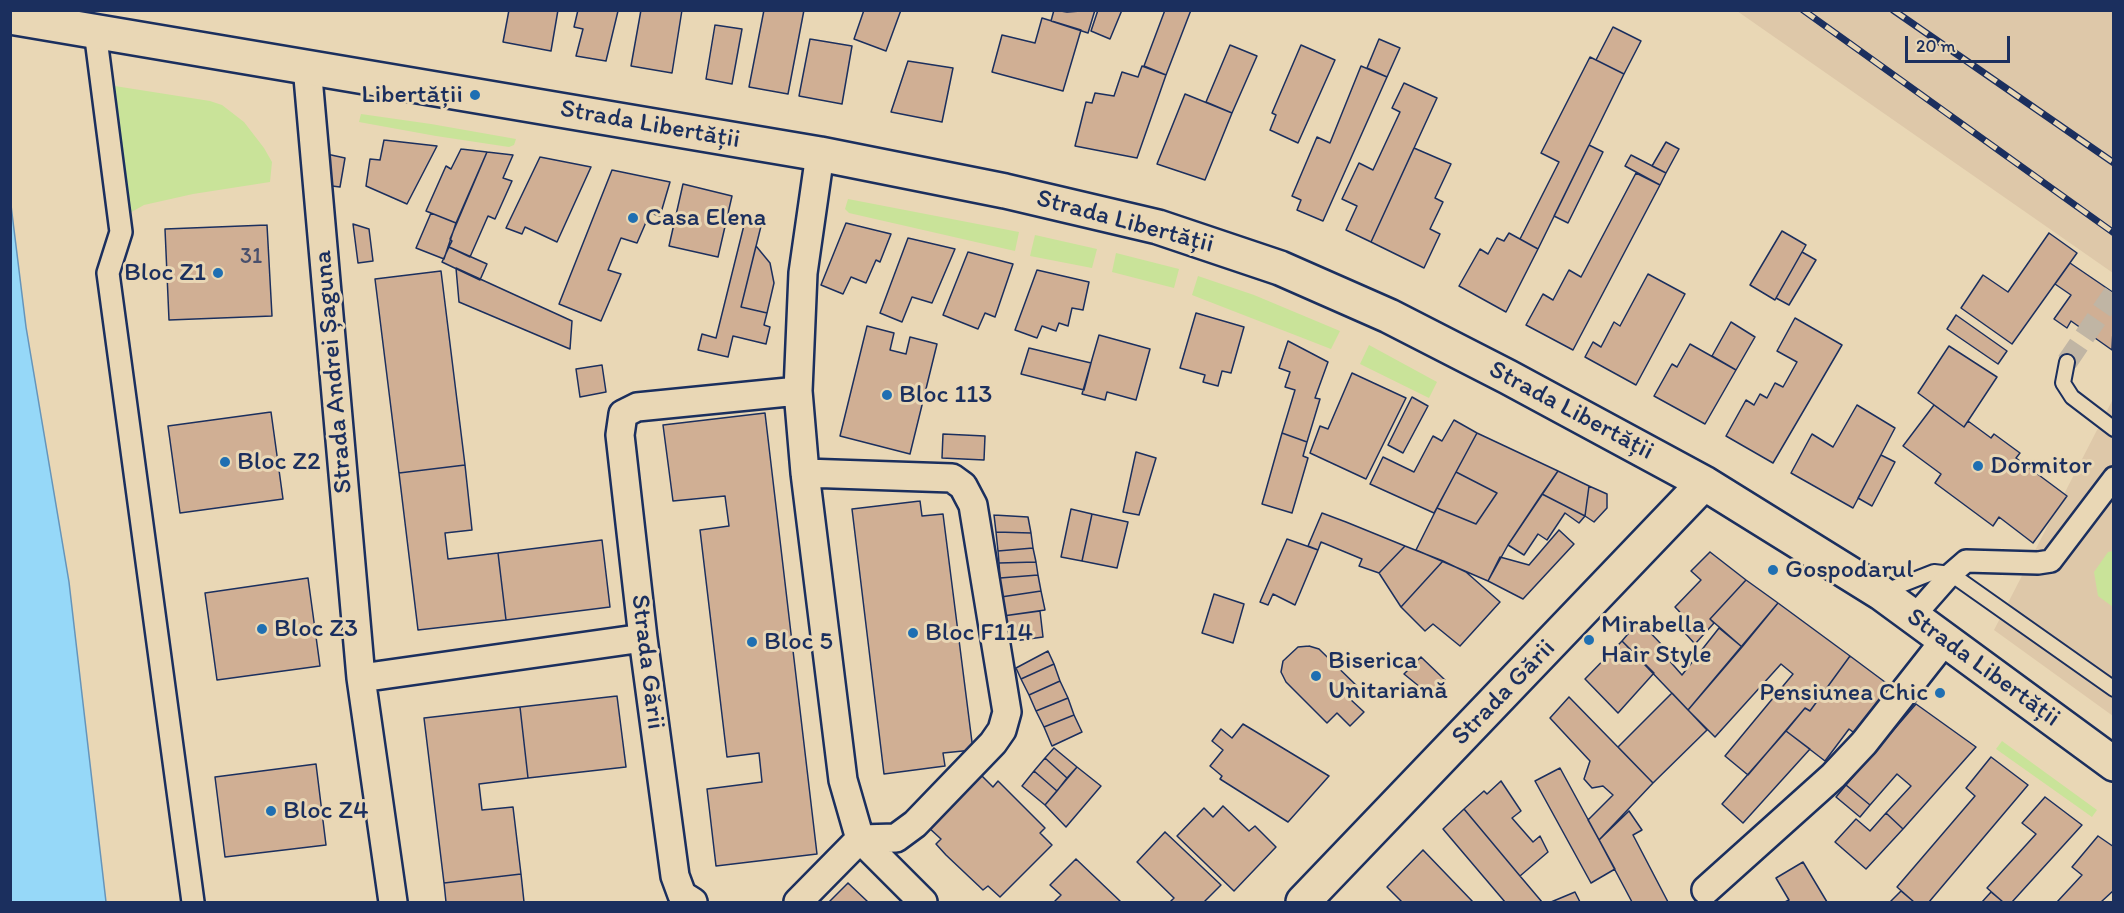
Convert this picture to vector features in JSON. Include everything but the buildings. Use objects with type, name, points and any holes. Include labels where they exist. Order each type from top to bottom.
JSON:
[{"type":"street","name":"Strada Libertății","points":[[10,17],[89,23],[307,66],[820,154],[1005,190],[1158,227],[1280,268],[1399,321],[1508,376],[1704,483],[1881,593],[2114,764]]},
{"type":"street","points":[[89,23],[121,232],[108,273],[193,903]]},
{"type":"street","name":"Strada Andrei Șaguna","points":[[307,66],[361,678],[393,903]]},
{"type":"street","points":[[820,154],[803,273],[798,392],[805,473],[843,780],[860,840],[923,903]]},
{"type":"street","name":"Strada Gării","points":[[693,903],[682,895],[675,876],[643,638],[620,435],[622,414],[637,407],[798,392]]},
{"type":"street","points":[[798,903],[860,840],[896,838],[915,824],[993,743],[1007,712],[973,506],[963,486],[952,478],[805,473]]},
{"type":"street","points":[[1914,616],[1951,574],[1966,561],[2051,561],[2114,478]]},
{"type":"street","name":"Strada Gării","points":[[1303,903],[1704,483]]},
{"type":"street","points":[[361,678],[643,638]]},
{"type":"street","points":[[1706,890],[1833,776],[1864,743],[1945,640]]},
{"type":"lane","points":[[2067,362],[2063,383],[2072,397],[2114,429]]},
{"type":"lane","points":[[1881,593],[1934,572],[1951,574],[2114,689]]},
{"type":"shaded area","points":[[1737,11],[2113,11],[2113,273]]},
{"type":"shaded area","points":[[2113,399],[2113,716],[1994,630]]},
{"type":"green space","points":[[102,84],[210,101],[222,105],[244,122],[264,148],[272,162],[270,182],[193,194],[144,205],[119,219]]},
{"type":"green space","points":[[361,114],[516,139],[514,145],[509,147],[436,136],[359,122]]},
{"type":"green space","points":[[848,199],[1019,232],[1015,251],[849,213],[845,209]]},
{"type":"green space","points":[[1035,235],[1097,249],[1092,268],[1030,256]]},
{"type":"green space","points":[[1116,253],[1179,269],[1174,288],[1112,272]]},
{"type":"green space","points":[[1198,276],[1254,295],[1340,331],[1331,349],[1192,295]]},
{"type":"green space","points":[[1369,345],[1437,382],[1429,398],[1360,364]]},
{"type":"green space","points":[[2114,551],[2113,607],[2098,596],[2094,572],[2108,552]]},
{"type":"green space","points":[[2002,741],[2097,810],[2092,817],[1996,749]]},
{"type":"water","points":[[10,197],[26,327],[69,582],[106,902],[11,902]]},
{"type":"tunnel","points":[[2067,362],[2114,293]]},
{"type":"railway","points":[[1803,10],[2114,233]]},
{"type":"railway","points":[[1893,10],[2114,163]]},
{"type":"place","name":"Libertății","points":[[475,95]]},
{"type":"place","name":"Casa Elena","points":[[633,218]]},
{"type":"place","name":"Bloc Z1","points":[[218,273]]},
{"type":"place","name":"Bloc 113","points":[[887,395]]},
{"type":"place","name":"Bloc Z2","points":[[225,462]]},
{"type":"place","name":"Dormitor","points":[[1978,466]]},
{"type":"place","name":"Gospodarul","points":[[1773,570]]},
{"type":"place","name":"Bloc Z3","points":[[262,629]]},
{"type":"place","name":"Bloc F114","points":[[913,633]]},
{"type":"place","name":"Mirabella Hair Style","points":[[1589,640]]},
{"type":"place","name":"Bloc 5","points":[[752,642]]},
{"type":"place","name":"Biserica Unitariană","points":[[1316,676]]},
{"type":"place","name":"Pensiunea Chic","points":[[1940,693]]},
{"type":"place","name":"Bloc Z4","points":[[271,811]]}]
